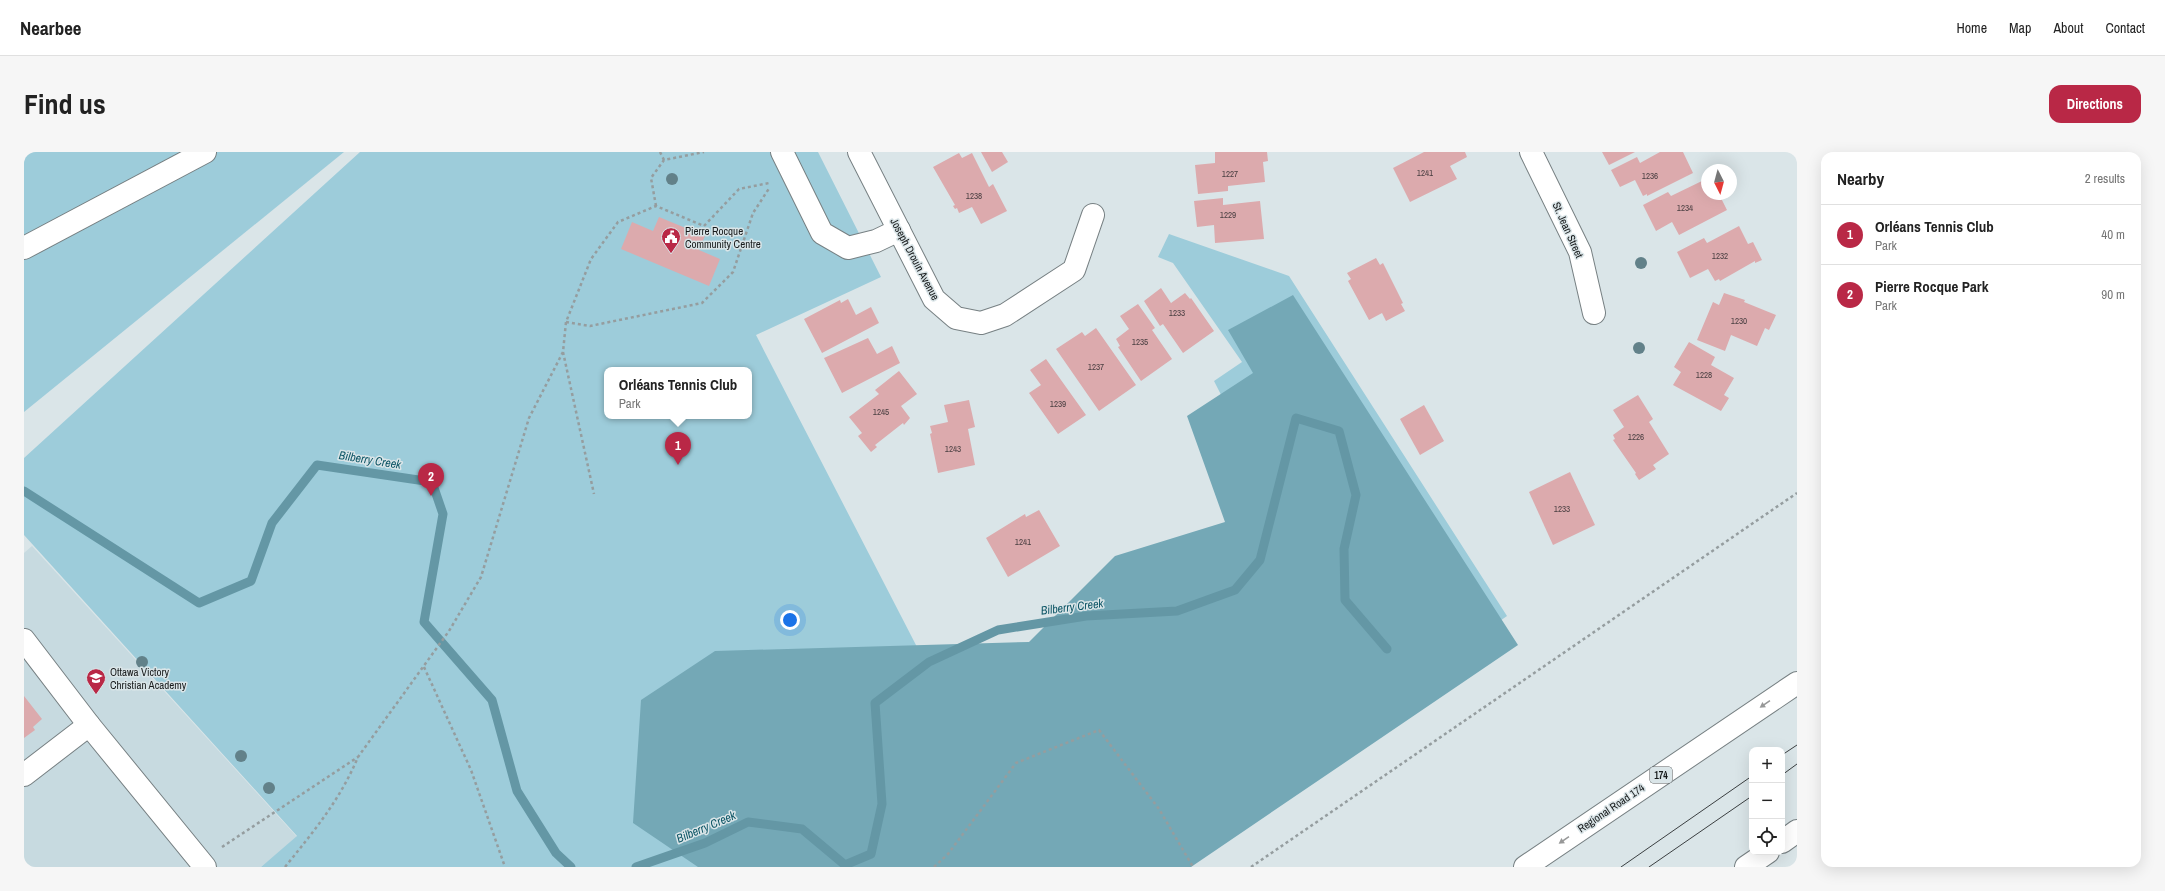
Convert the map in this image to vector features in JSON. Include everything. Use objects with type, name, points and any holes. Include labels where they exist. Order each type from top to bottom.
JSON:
[{"type":"main road","points":[[24,248],[205,152]]},
{"type":"main road","points":[[782,152],[822,233],[848,248],[876,241],[899,230]]},
{"type":"main road","name":"Joseph Drouin Avenue","points":[[859,152],[934,300],[956,318],[981,323],[1005,315],[1074,270],[1093,215]]},
{"type":"main road","name":"St. Jean Street","points":[[1531,152],[1580,252],[1594,313]]},
{"type":"main road","points":[[24,640],[89,725],[203,864]]},
{"type":"main road","name":"Regional Road 174","points":[[1525,867],[1797,682]]},
{"type":"main road","points":[[24,775],[89,725]]},
{"type":"main road","points":[[1785,840],[1797,831]]},
{"type":"main road","points":[[1746,867],[1764,855]]},
{"type":"path","points":[[660,152],[664,160]]},
{"type":"path","points":[[656,206],[651,178],[664,160],[704,152]]},
{"type":"path","points":[[566,322],[590,326],[702,303],[733,272],[753,213],[773,182],[739,189],[704,226],[656,206],[618,222],[591,258],[566,322],[563,352],[594,494]]},
{"type":"path","points":[[285,867],[322,822],[349,778],[358,756],[449,631],[481,577],[529,418],[563,352]]},
{"type":"path","points":[[1251,867],[1797,493]]},
{"type":"path","points":[[424,667],[471,770],[505,867]]},
{"type":"path","points":[[934,867],[948,854],[1016,763],[1099,730],[1159,809],[1193,867]]},
{"type":"path","points":[[203,864],[358,756]]},
{"type":"shaded area","points":[[24,152],[344,152],[24,412]]},
{"type":"shaded area","points":[[360,152],[818,152],[881,277],[756,335],[933,678],[813,867],[261,867],[297,836],[24,535],[24,458]]},
{"type":"shaded area","points":[[1169,234],[1289,276],[1507,616],[1379,705],[1214,381],[1242,362],[1173,263],[1158,257]]},
{"type":"shaded area","points":[[1293,295],[1518,645],[1191,867],[698,867],[633,823],[641,700],[715,651],[1029,642],[1115,556],[1225,522],[1187,416],[1253,373],[1228,330]]},
{"type":"shaded area","name":"Ottawa Victory Christian Academy","points":[[32,546],[297,837],[261,867],[24,867],[24,553]]},
{"type":"building","points":[[981,152],[1002,152],[1008,162],[992,172]]},
{"type":"building","points":[[1215,152],[1267,152],[1268,161],[1263,162],[1265,182],[1228,186],[1228,191],[1198,194],[1195,165],[1215,163]]},
{"type":"building","points":[[1424,152],[1465,152],[1467,157],[1450,166],[1457,179],[1410,202],[1393,168]]},
{"type":"building","points":[[1602,152],[1635,152],[1609,165]]},
{"type":"building","points":[[1660,152],[1683,152],[1693,173],[1647,196],[1647,194],[1643,196],[1635,180],[1620,187],[1611,170],[1637,157],[1640,163]]},
{"type":"building","points":[[959,153],[962,158],[972,153],[989,187],[993,184],[1007,211],[981,224],[972,207],[959,213],[957,208],[955,209],[953,206],[955,205],[933,167]]},
{"type":"building","points":[[1701,181],[1701,200],[1722,200],[1727,210],[1679,235],[1672,222],[1656,231],[1643,205],[1668,192],[1671,196]]},
{"type":"building","points":[[1223,198],[1223,205],[1260,201],[1264,239],[1215,243],[1214,225],[1197,227],[1194,201]]},
{"type":"building","name":"Pierre Rocque Community Centre","points":[[659,217],[705,236],[699,250],[720,259],[709,286],[621,249],[632,222],[653,231]]},
{"type":"building","points":[[1739,226],[1748,244],[1753,242],[1762,260],[1755,263],[1755,261],[1720,281],[1719,279],[1715,281],[1708,269],[1690,278],[1677,252],[1704,238],[1707,243]]},
{"type":"building","points":[[1376,258],[1380,265],[1383,263],[1403,303],[1401,304],[1405,311],[1386,321],[1382,313],[1369,320],[1348,281],[1351,279],[1347,273]]},
{"type":"building","points":[[1161,288],[1171,303],[1185,293],[1190,299],[1191,298],[1214,331],[1183,353],[1163,324],[1160,326],[1144,301]]},
{"type":"building","points":[[1724,293],[1745,300],[1744,302],[1776,315],[1769,330],[1765,328],[1757,346],[1731,335],[1725,351],[1697,340],[1713,302],[1719,305]]},
{"type":"building","points":[[848,299],[856,315],[871,307],[879,323],[822,353],[804,319],[840,300],[841,303]]},
{"type":"building","points":[[1138,304],[1155,328],[1152,330],[1172,359],[1141,381],[1118,347],[1120,346],[1116,339],[1129,329],[1120,316]]},
{"type":"building","points":[[1096,328],[1136,385],[1099,411],[1056,349],[1082,332],[1085,336]]},
{"type":"building","points":[[868,338],[877,354],[892,346],[900,363],[842,393],[824,358]]},
{"type":"building","points":[[1689,342],[1715,357],[1711,365],[1734,378],[1724,395],[1729,398],[1721,411],[1673,385],[1681,372],[1674,367]]},
{"type":"building","points":[[1046,359],[1086,415],[1058,434],[1029,393],[1041,385],[1030,370]]},
{"type":"building","points":[[899,371],[917,394],[901,406],[910,418],[904,425],[903,423],[875,445],[877,447],[871,452],[858,436],[862,433],[849,417],[879,394],[875,390]]},
{"type":"building","points":[[1638,395],[1653,419],[1649,422],[1669,454],[1653,465],[1656,469],[1639,480],[1635,474],[1636,473],[1613,440],[1615,439],[1613,435],[1624,427],[1613,410]]},
{"type":"building","points":[[969,400],[975,427],[968,429],[975,465],[938,473],[930,434],[932,433],[930,426],[948,422],[944,405]]},
{"type":"building","points":[[1424,405],[1444,441],[1420,455],[1400,419]]},
{"type":"building","points":[[1570,472],[1595,525],[1553,545],[1529,492]]},
{"type":"building","points":[[1039,510],[1060,546],[1008,577],[986,538],[1025,514],[1026,517]]},
{"type":"building","points":[[24,696],[42,719],[33,727],[35,730],[24,738]]},
{"type":"waterway","name":"Bilberry Creek","points":[[636,867],[705,843],[748,822],[802,829],[845,865],[871,854],[882,804],[875,703],[929,662],[998,630],[1086,616],[1177,611],[1235,590],[1260,560],[1296,418],[1339,431],[1356,495],[1344,549],[1345,600],[1387,649]]},
{"type":"waterway","name":"Bilberry Creek","points":[[24,491],[199,603],[251,581],[272,523],[317,465],[432,482],[443,514],[424,622],[492,700],[517,791],[556,853],[571,867]]},
{"type":"tram line","points":[[1785,753],[1797,745]]},
{"type":"tram line","points":[[1785,773],[1797,764]]},
{"type":"tram line","points":[[1621,867],[1749,778]]},
{"type":"tram line","points":[[1649,867],[1749,798]]},
{"type":"place","name":"Pierre Rocque Community Centre","points":[[671,254]]},
{"type":"place","name":"Orléans Tennis Club","points":[[678,465]]},
{"type":"place","name":"Pierre Rocque Park","points":[[431,496]]},
{"type":"place","name":"Ottawa Victory Christian Academy","points":[[96,695]]}]
